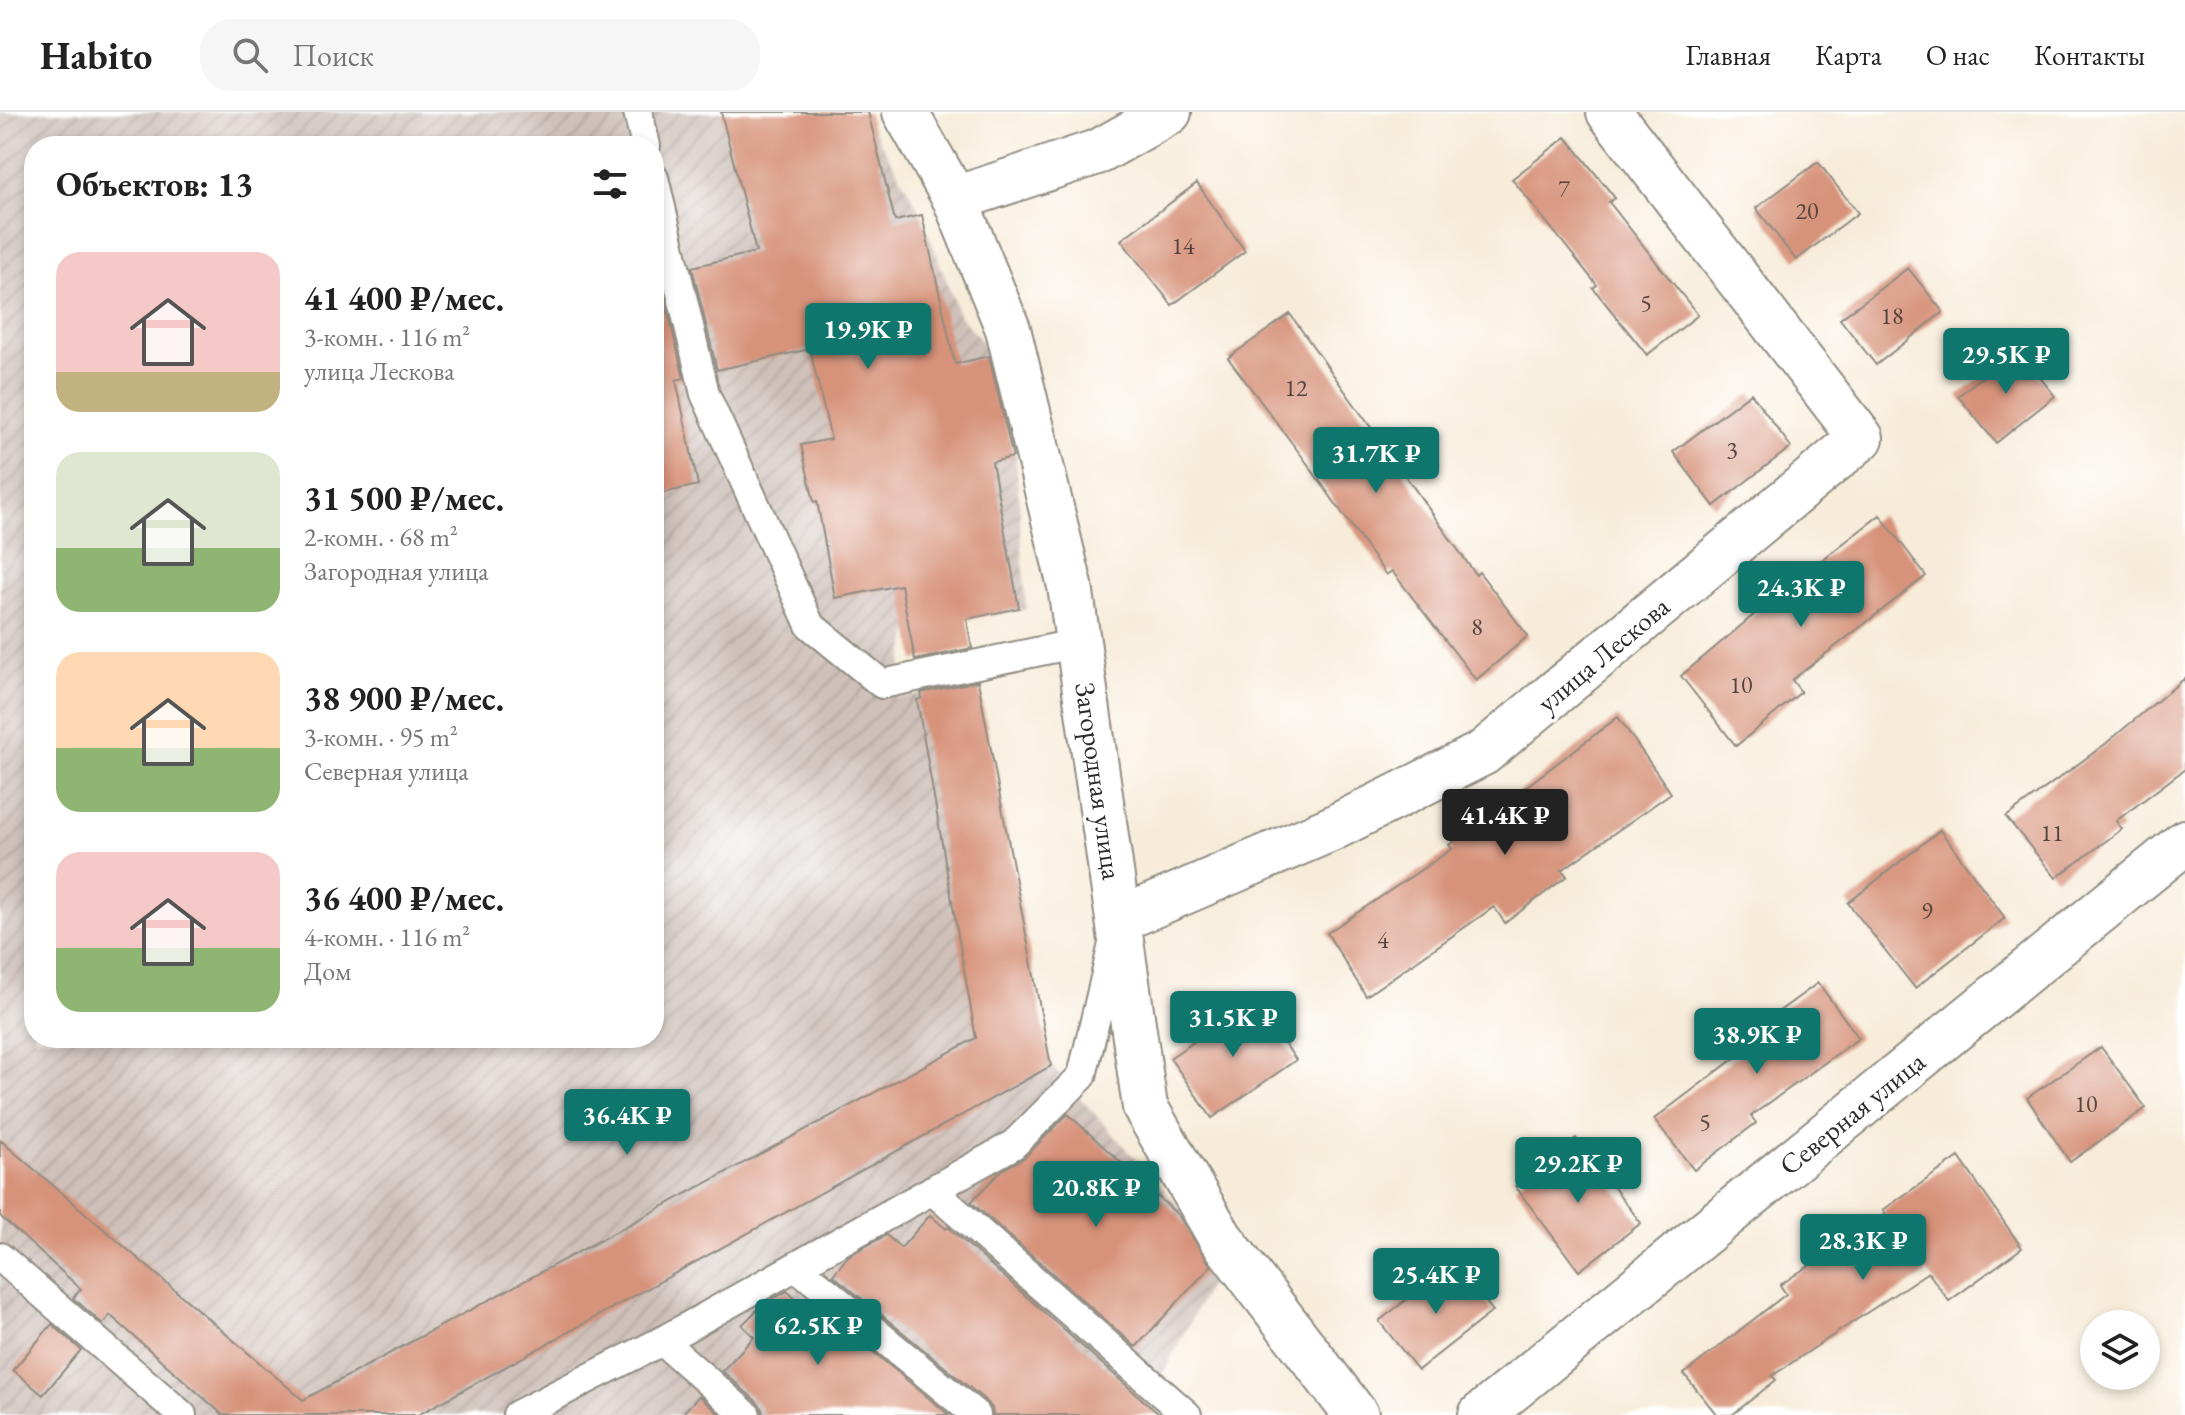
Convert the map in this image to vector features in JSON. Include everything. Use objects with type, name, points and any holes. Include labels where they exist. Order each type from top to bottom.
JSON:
[{"type":"street","name":"Загородная улица","points":[[905,112],[955,199],[1008,329],[1070,586],[1145,1107],[1220,1237],[1356,1415]]},
{"type":"street","points":[[955,199],[1100,151],[1169,112]]},
{"type":"street","name":"улица Лескова","points":[[1119,920],[1331,829],[1483,753],[1861,438],[1609,112]]},
{"type":"street","name":"Северная улица","points":[[1481,1415],[2185,842]]},
{"type":"lane","points":[[638,112],[644,136]]},
{"type":"lane","points":[[664,220],[705,394],[810,625],[882,684],[1079,643]]},
{"type":"lane","points":[[517,1415],[662,1341],[1013,1145],[1082,1076],[1119,920]]},
{"type":"lane","points":[[932,1190],[1187,1415]]},
{"type":"lane","points":[[0,1257],[182,1415]]},
{"type":"lane","points":[[797,1267],[976,1415]]},
{"type":"lane","points":[[662,1341],[746,1415]]},
{"type":"shaded area","points":[[0,112],[868,112],[871,125],[922,215],[959,315],[993,355],[1016,456],[1026,609],[909,630],[896,698],[979,685],[1051,1066],[1177,1204],[1219,1266],[1147,1404],[1159,1415],[0,1415]]},
{"type":"building","points":[[721,112],[868,112],[895,221],[922,215],[955,364],[989,356],[1013,457],[992,462],[1019,608],[967,619],[972,648],[915,660],[901,585],[835,598],[817,501],[814,502],[801,445],[831,439],[810,349],[717,370],[692,267],[756,252]]},
{"type":"building","points":[[1566,137],[1615,198],[1609,202],[1698,315],[1647,355],[1593,288],[1597,285],[1512,179]]},
{"type":"building","points":[[1818,162],[1858,213],[1796,260],[1756,208]]},
{"type":"building","points":[[1197,183],[1245,251],[1172,305],[1121,240]]},
{"type":"building","points":[[1908,268],[1943,312],[1876,365],[1840,319]]},
{"type":"building","points":[[664,296],[684,378],[676,380],[698,485],[664,493]]},
{"type":"building","points":[[1290,314],[1476,575],[1479,572],[1528,636],[1476,680],[1392,571],[1386,575],[1228,358]]},
{"type":"building","points":[[2017,349],[2055,396],[1996,443],[1958,396]]},
{"type":"building","points":[[1751,393],[1791,447],[1714,506],[1673,452]]},
{"type":"building","points":[[1880,515],[1926,576],[1792,680],[1801,692],[1736,746],[1681,676],[1787,587]]},
{"type":"building","points":[[2185,678],[2185,769],[2116,821],[2122,829],[2056,878],[2006,817],[2104,745]]},
{"type":"building","points":[[978,681],[1051,1066],[418,1415],[223,1415],[110,1315],[103,1324],[73,1298],[81,1289],[0,1216],[0,1140],[303,1400],[976,1038],[917,700],[922,698],[921,693]]},
{"type":"building","points":[[1618,717],[1671,793],[1562,870],[1567,876],[1505,923],[1494,907],[1366,996],[1327,933],[1452,849],[1449,845]]},
{"type":"building","points":[[1940,830],[2005,918],[1915,988],[1848,903]]},
{"type":"building","points":[[1818,983],[1859,1038],[1751,1116],[1756,1123],[1694,1170],[1654,1119],[1752,1045],[1745,1036]]},
{"type":"building","points":[[1255,1000],[1296,1060],[1212,1118],[1170,1058]]},
{"type":"building","points":[[2101,1047],[2146,1108],[2070,1162],[2027,1098]]},
{"type":"building","points":[[1068,1114],[1178,1215],[1211,1266],[1136,1347],[971,1202],[1001,1171],[1025,1157]]},
{"type":"building","points":[[1576,1138],[1641,1223],[1579,1271],[1515,1186]]},
{"type":"building","points":[[1959,1157],[2022,1248],[1949,1301],[1928,1272],[1772,1376],[1776,1380],[1732,1415],[1717,1415],[1684,1374],[1786,1294],[1780,1285],[1886,1214],[1883,1210]]},
{"type":"building","points":[[930,1215],[946,1229],[948,1227],[1160,1415],[993,1415],[987,1402],[833,1275],[848,1256],[886,1235],[901,1248]]},
{"type":"building","points":[[1454,1263],[1493,1311],[1418,1370],[1379,1321]]},
{"type":"building","points":[[787,1291],[805,1307],[811,1300],[949,1415],[763,1415],[757,1402],[722,1371],[754,1337],[742,1325],[763,1304]]},
{"type":"building","points":[[52,1324],[81,1350],[43,1395],[13,1370]]},
{"type":"building","points":[[699,1396],[720,1415],[681,1415]]}]
